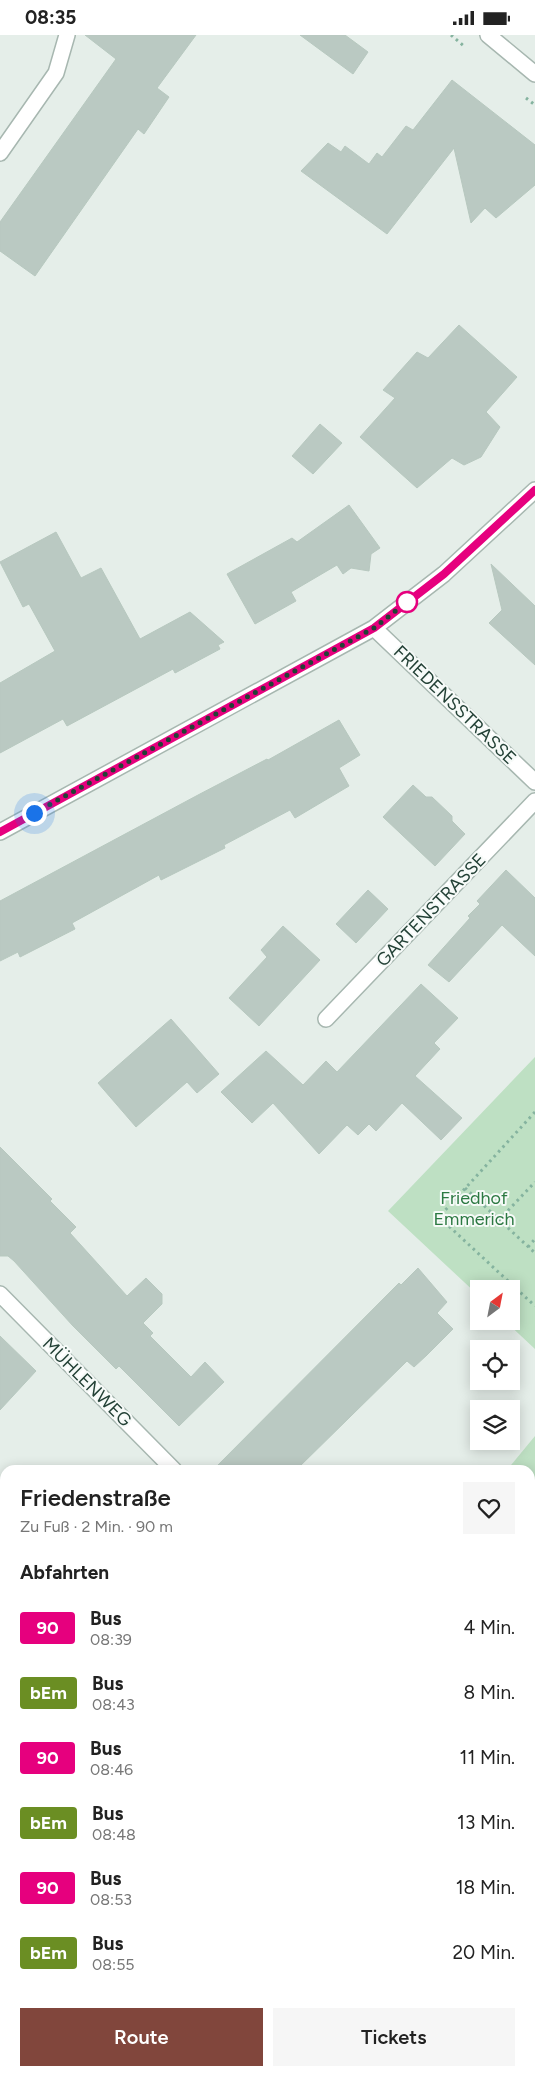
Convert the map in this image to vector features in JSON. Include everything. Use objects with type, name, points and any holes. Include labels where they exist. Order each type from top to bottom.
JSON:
[{"type":"street","points":[[0,153],[56,73],[67,35]]},
{"type":"street","points":[[488,35],[535,74]]},
{"type":"street","points":[[0,832],[374,628],[444,574],[535,490]]},
{"type":"street","name":"FRIEDENSSTRASSE","points":[[374,628],[535,782]]},
{"type":"street","name":"GARTENSTRASSE","points":[[326,1019],[535,801]]},
{"type":"street","name":"MÜHLENWEG","points":[[0,1294],[169,1465]]},
{"type":"path","points":[[535,1112],[439,1217],[535,1306]]},
{"type":"path","points":[[500,1220],[535,1182]]},
{"type":"path","points":[[465,1188],[535,1253]]},
{"type":"path","points":[[528,1247],[535,1239]]},
{"type":"green space","name":"Friedhof Emmerich","points":[[535,1057],[535,1349],[515,1330],[520,1330],[520,1280],[470,1280],[470,1288],[388,1211]]},
{"type":"green space","points":[[535,1436],[535,1465],[511,1465]]},
{"type":"building","points":[[85,35],[196,35],[157,88],[169,97],[144,134],[138,129],[35,276],[0,251],[0,222],[116,59]]},
{"type":"building","points":[[300,35],[345,35],[368,52],[353,74]]},
{"type":"building","points":[[452,80],[535,145],[535,185],[496,218],[485,208],[471,223],[454,148],[387,234],[301,171],[328,143],[341,152],[345,146],[369,164],[377,153],[382,157],[406,126],[413,130]]},
{"type":"building","points":[[459,325],[517,377],[486,412],[500,427],[481,457],[464,465],[452,458],[417,488],[360,437],[395,398],[383,390],[417,352],[428,358]]},
{"type":"building","points":[[320,424],[342,443],[313,474],[292,456]]},
{"type":"building","points":[[349,505],[380,548],[371,554],[369,571],[351,568],[343,574],[337,565],[291,592],[296,601],[255,624],[227,574],[292,538],[297,542]]},
{"type":"building","points":[[56,532],[81,578],[101,568],[140,639],[190,612],[224,642],[218,645],[220,649],[175,673],[173,669],[67,726],[63,719],[0,753],[0,683],[55,651],[29,604],[23,607],[0,562]]},
{"type":"building","points":[[491,564],[535,606],[535,665],[489,623],[502,610]]},
{"type":"building","points":[[339,720],[360,755],[339,768],[349,786],[295,818],[290,810],[224,845],[225,848],[161,880],[159,875],[72,923],[75,929],[20,957],[18,952],[0,961],[0,901],[198,795],[268,760]]},
{"type":"building","points":[[413,785],[426,797],[432,797],[452,816],[452,821],[465,834],[435,866],[383,817]]},
{"type":"building","points":[[506,870],[535,898],[535,956],[502,925],[449,982],[428,965],[470,918],[468,916],[480,904],[477,901]]},
{"type":"building","points":[[368,890],[388,909],[356,943],[336,924]]},
{"type":"building","points":[[283,926],[320,960],[259,1026],[229,998],[267,957],[261,950]]},
{"type":"building","points":[[421,984],[458,1018],[434,1043],[440,1049],[415,1076],[462,1118],[441,1140],[402,1103],[376,1131],[369,1124],[358,1135],[347,1125],[319,1154],[273,1103],[252,1123],[221,1092],[266,1051],[303,1085],[326,1061],[337,1072]]},
{"type":"building","points":[[171,1019],[219,1074],[197,1093],[187,1082],[136,1127],[98,1083]]},
{"type":"building","points":[[0,1147],[52,1199],[50,1201],[76,1227],[70,1233],[127,1296],[146,1278],[162,1294],[162,1304],[143,1323],[153,1333],[150,1336],[191,1377],[205,1362],[224,1382],[179,1426],[119,1366],[116,1369],[73,1326],[14,1261],[8,1256],[0,1256]]},
{"type":"building","points":[[418,1268],[447,1302],[437,1313],[453,1329],[427,1355],[414,1367],[407,1361],[301,1465],[218,1465],[399,1283],[401,1285]]},
{"type":"building","points":[[0,1336],[36,1371],[0,1410]]},
{"type":"bus line","name":"90","points":[[0,832],[374,628],[444,574],[535,490]]},
{"type":"route","points":[[34,813],[374,628],[407,602]]}]
